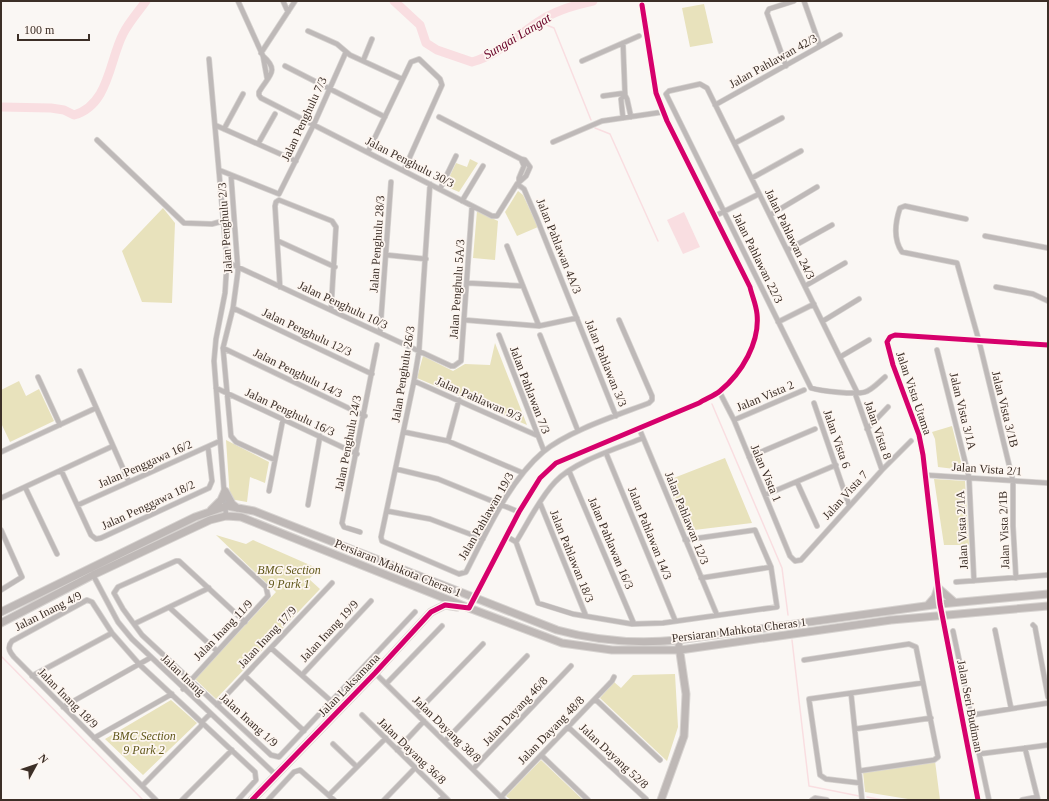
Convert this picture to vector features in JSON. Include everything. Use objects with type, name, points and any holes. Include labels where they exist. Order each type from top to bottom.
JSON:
[{"type":"main road","points":[[225,491],[232,504],[237,508]]},
{"type":"main road","points":[[208,512],[218,505],[225,491]]},
{"type":"main road","name":"Persiaran Mahkota Cheras 1","points":[[1,612],[208,512],[227,506],[254,511],[473,599],[557,630],[580,636],[612,641],[659,642],[678,640],[928,605],[1048,594]]},
{"type":"main road","name":"Persiaran Mahkota Cheras 1","points":[[1,623],[93,575],[210,520],[226,516],[241,517],[431,594],[562,642],[612,650],[680,650],[891,620],[1048,606]]},
{"type":"main road","points":[[928,605],[935,597],[938,588],[954,602]]},
{"type":"main road","points":[[431,594],[434,602],[432,612]]},
{"type":"main road","name":"Jalan Laksamana","points":[[252,800],[432,612],[445,605],[469,608]]},
{"type":"main road","points":[[661,800],[684,736],[686,694],[678,640]]},
{"type":"street","points":[[238,1],[262,54]]},
{"type":"street","points":[[283,1],[288,12]]},
{"type":"street","points":[[262,54],[296,1]]},
{"type":"street","points":[[786,66],[767,13],[768,10],[794,1]]},
{"type":"street","points":[[805,1],[820,46]]},
{"type":"street","points":[[469,608],[519,512],[540,478],[556,463],[699,403],[720,391],[732,378],[749,354],[757,326],[757,314],[750,287],[663,112],[656,93],[642,5]]},
{"type":"street","points":[[308,30],[337,44],[346,52],[363,61],[402,79]]},
{"type":"street","name":"Jalan Pahlawan 42/3","points":[[715,105],[840,35]]},
{"type":"street","points":[[582,61],[639,36]]},
{"type":"street","points":[[363,61],[372,39]]},
{"type":"street","points":[[623,43],[625,94],[631,118]]},
{"type":"street","name":"Jalan Penghulu 7/3","points":[[231,175],[279,194],[314,124],[346,52]]},
{"type":"street","name":"Jalan Penghulu 30/3","points":[[262,54],[272,66],[271,74],[267,78],[259,95],[261,98],[462,201],[492,216],[497,216],[518,183]]},
{"type":"street","points":[[209,59],[227,262],[225,293],[216,339],[214,361],[227,506],[226,516]]},
{"type":"street","points":[[368,152],[411,62],[419,60],[442,82],[404,170]]},
{"type":"street","points":[[285,66],[385,117]]},
{"type":"street","name":"Jalan Pahlawan 22/3","points":[[704,85],[700,84],[669,91],[666,94],[811,388],[819,391],[857,394]]},
{"type":"street","name":"Jalan Pahlawan 24/3","points":[[704,85],[735,143],[857,394]]},
{"type":"street","points":[[224,129],[243,94]]},
{"type":"street","points":[[603,96],[625,94]]},
{"type":"street","points":[[623,118],[621,99],[625,94]]},
{"type":"street","points":[[553,142],[596,123],[663,112]]},
{"type":"street","points":[[258,144],[275,114]]},
{"type":"street","points":[[439,117],[521,159],[524,166],[518,183]]},
{"type":"street","points":[[735,143],[782,118]]},
{"type":"street","points":[[215,125],[296,161]]},
{"type":"street","points":[[97,140],[184,223],[212,224],[223,221]]},
{"type":"street","points":[[752,178],[801,151]]},
{"type":"street","points":[[440,189],[456,156]]},
{"type":"street","points":[[462,201],[483,166]]},
{"type":"street","points":[[219,170],[231,175]]},
{"type":"street","name":"Jalan Penghulu 2/3","points":[[231,175],[238,280],[223,348],[230,436],[236,442],[275,460]]},
{"type":"street","name":"Jalan Penghulu 28/3","points":[[380,332],[387,255],[391,182]]},
{"type":"street","name":"Jalan Pahlawan 4A/3","points":[[518,183],[524,189],[578,318]]},
{"type":"street","name":"Jalan Penghulu 26/3","points":[[430,184],[419,351],[404,432],[381,537],[382,541],[459,574],[463,574]]},
{"type":"street","points":[[770,215],[818,187]]},
{"type":"street","points":[[715,216],[759,194]]},
{"type":"street","points":[[280,285],[275,206],[276,202],[282,201],[332,221],[336,228],[335,267],[331,309]]},
{"type":"street","name":"Jalan Penghulu 5A/3","points":[[451,366],[461,361],[468,283],[472,206]]},
{"type":"street","name":"Jalan Vista 3/1B","points":[[966,218],[905,206],[900,208],[895,228],[899,247],[902,252],[957,262],[979,341],[1013,481]]},
{"type":"street","points":[[787,250],[832,225]]},
{"type":"street","points":[[985,236],[1048,248]]},
{"type":"street","points":[[278,241],[335,267]]},
{"type":"street","points":[[507,246],[539,326]]},
{"type":"street","points":[[387,255],[426,259]]},
{"type":"street","name":"Jalan Penghulu 10/3","points":[[227,262],[280,285],[451,366]]},
{"type":"street","points":[[805,286],[845,263]]},
{"type":"street","points":[[468,283],[523,286]]},
{"type":"street","points":[[996,288],[1033,294],[1048,301]]},
{"type":"street","points":[[822,321],[859,299]]},
{"type":"street","points":[[778,322],[814,304]]},
{"type":"street","name":"Jalan Penghulu 12/3","points":[[233,308],[372,374]]},
{"type":"street","points":[[465,320],[539,326],[578,318]]},
{"type":"street","name":"Jalan Pahlawan 3/3","points":[[578,318],[616,416]]},
{"type":"street","name":"Jalan Pahlawan 19/3","points":[[463,574],[466,572],[503,504],[523,473],[544,451],[578,431],[652,400],[619,320]]},
{"type":"street","name":"Jalan Pahlawan 7/3","points":[[499,335],[536,435],[544,451]]},
{"type":"street","points":[[540,335],[578,431]]},
{"type":"street","name":"Jalan Vista Utama","points":[[942,615],[919,435],[893,365],[887,342],[890,337],[895,335],[1048,345]]},
{"type":"street","points":[[840,357],[870,340]]},
{"type":"street","name":"Jalan Penghulu 24/3","points":[[360,532],[344,527],[342,524],[357,454],[377,345]]},
{"type":"street","name":"Jalan Penghulu 14/3","points":[[223,348],[364,416]]},
{"type":"street","name":"Jalan Vista 3/1A","points":[[938,350],[969,477]]},
{"type":"street","points":[[80,371],[129,482]]},
{"type":"street","points":[[38,377],[60,425]]},
{"type":"street","points":[[857,394],[865,392],[885,377]]},
{"type":"street","name":"Jalan Pahlawan 9/3","points":[[414,381],[536,435]]},
{"type":"street","name":"Jalan Penghulu 16/3","points":[[216,388],[357,454]]},
{"type":"street","name":"Jalan Vista 2","points":[[734,420],[804,390]]},
{"type":"street","name":"Jalan Vista 1","points":[[720,391],[734,420],[790,556],[795,561]]},
{"type":"street","name":"Jalan Vista 8","points":[[857,394],[867,429],[882,470]]},
{"type":"street","points":[[448,441],[458,400]]},
{"type":"street","name":"Jalan Vista 6","points":[[814,403],[849,505]]},
{"type":"street","points":[[867,429],[888,407]]},
{"type":"street","points":[[1,452],[96,408]]},
{"type":"street","points":[[269,491],[283,419]]},
{"type":"street","name":"Jalan Pahlawan 12/3","points":[[639,428],[717,616]]},
{"type":"street","points":[[749,457],[815,429]]},
{"type":"street","points":[[404,432],[448,441],[523,473]]},
{"type":"street","points":[[308,505],[320,436]]},
{"type":"street","points":[[516,542],[540,502],[555,482],[569,470],[643,438]]},
{"type":"street","name":"Jalan Penggawa 16/2","points":[[78,505],[220,441]]},
{"type":"street","name":"Jalan Vista 7","points":[[795,561],[800,560],[849,505],[911,441]]},
{"type":"street","points":[[1,498],[113,446]]},
{"type":"street","name":"Jalan Penggawa 18/2","points":[[78,505],[91,535],[96,539],[115,532],[209,488],[212,481],[208,447]]},
{"type":"street","name":"Jalan Pahlawan 14/3","points":[[606,453],[675,620]]},
{"type":"street","points":[[765,495],[836,465]]},
{"type":"street","points":[[396,469],[438,479],[503,504],[519,512]]},
{"type":"street","points":[[61,470],[78,505]]},
{"type":"street","name":"Jalan Pahlawan 16/3","points":[[569,470],[634,624]]},
{"type":"street","name":"Jalan Vista 2/1","points":[[925,475],[1048,483]]},
{"type":"street","name":"Jalan Vista 2/1A","points":[[969,477],[974,581]]},
{"type":"street","name":"Jalan Vista 2/1B","points":[[1013,481],[1013,526],[1016,578]]},
{"type":"street","points":[[797,482],[817,526]]},
{"type":"street","points":[[25,487],[57,554]]},
{"type":"street","name":"Jalan Pahlawan 18/3","points":[[540,502],[586,616]]},
{"type":"street","points":[[387,511],[430,519],[483,539]]},
{"type":"street","points":[[1,530],[22,577],[1,590]]},
{"type":"street","points":[[506,536],[516,542],[538,603],[573,614],[634,624],[717,616],[777,607],[772,567],[755,530],[685,540]]},
{"type":"street","name":"Jalan Inang 11/9","points":[[183,688],[266,599],[269,592],[266,587],[227,551]]},
{"type":"street","name":"Jalan Inang 1/9","points":[[209,588],[182,562],[176,561],[118,587],[114,593],[142,634],[271,755],[279,757],[304,731]]},
{"type":"street","points":[[701,578],[772,567]]},
{"type":"street","name":"Jalan Inang","points":[[93,575],[118,622],[150,658],[276,775]]},
{"type":"street","points":[[956,582],[1048,575]]},
{"type":"street","name":"Jalan Inang 17/9","points":[[217,705],[332,583]]},
{"type":"street","points":[[134,624],[209,588],[245,622]]},
{"type":"street","name":"Jalan Inang 4/9","points":[[12,640],[87,600],[92,602],[112,633]]},
{"type":"street","name":"Jalan Inang 19/9","points":[[302,674],[371,601]]},
{"type":"street","points":[[170,608],[217,651]]},
{"type":"street","points":[[245,676],[304,731],[415,612]]},
{"type":"street","name":"Jalan Seri Budiman","points":[[942,615],[978,800]]},
{"type":"street","points":[[1033,625],[1035,627],[1048,697]]},
{"type":"street","points":[[386,684],[442,626]]},
{"type":"street","points":[[994,630],[1011,708]]},
{"type":"street","points":[[954,632],[989,800]]},
{"type":"street","points":[[32,676],[112,633],[140,665],[256,772],[256,780],[238,800]]},
{"type":"street","name":"Jalan Inang 18/9","points":[[12,640],[9,644],[9,650],[32,676],[156,800]]},
{"type":"street","points":[[416,713],[483,644]]},
{"type":"street","points":[[804,660],[909,644],[914,645],[917,650],[922,683],[931,718],[938,756],[934,760],[859,771]]},
{"type":"street","points":[[272,648],[331,701]]},
{"type":"street","points":[[445,741],[527,656]]},
{"type":"street","points":[[63,707],[150,658]]},
{"type":"street","name":"Jalan Dayang 46/8","points":[[473,769],[571,666]]},
{"type":"street","name":"Jalan Dayang 38/8","points":[[375,673],[503,798]]},
{"type":"street","name":"Jalan Dayang 48/8","points":[[503,798],[541,755],[612,681],[614,677]]},
{"type":"street","points":[[860,783],[826,778],[820,775],[809,699],[922,683]]},
{"type":"street","points":[[851,693],[862,800]]},
{"type":"street","points":[[94,738],[172,694]]},
{"type":"street","points":[[595,698],[660,760]]},
{"type":"street","points":[[972,715],[1048,703]]},
{"type":"street","name":"Jalan Dayang 36/8","points":[[362,715],[448,800]]},
{"type":"street","points":[[142,786],[212,716]]},
{"type":"street","points":[[854,729],[931,718]]},
{"type":"street","points":[[397,750],[424,721]]},
{"type":"street","name":"Jalan Dayang 52/8","points":[[568,727],[646,799]]},
{"type":"street","points":[[328,795],[386,738]]},
{"type":"street","points":[[333,744],[357,767]]},
{"type":"street","points":[[979,754],[1048,745]]},
{"type":"street","points":[[1022,800],[1037,798],[1025,748]]},
{"type":"street","points":[[182,800],[232,750]]},
{"type":"street","points":[[541,755],[588,800]]},
{"type":"street","points":[[384,800],[415,768]]},
{"type":"street","points":[[272,799],[294,772],[300,770],[334,800]]},
{"type":"street","points":[[440,800],[444,796]]},
{"type":"street","points":[[812,800],[815,798],[827,800]]},
{"type":"green space","points":[[704,4],[713,43],[690,47],[682,8]]},
{"type":"green space","points":[[470,159],[478,163],[459,192],[445,186],[456,163],[467,167]]},
{"type":"green space","points":[[518,191],[523,195],[538,227],[517,236],[505,212]]},
{"type":"green space","points":[[163,208],[175,223],[172,303],[142,302],[122,251]]},
{"type":"green space","points":[[477,211],[498,221],[495,260],[473,258]]},
{"type":"green space","points":[[495,343],[527,425],[417,378],[423,356],[453,371],[465,364],[490,365]]},
{"type":"green space","points":[[19,381],[26,396],[39,389],[54,421],[10,442],[1,423],[1,390]]},
{"type":"green space","points":[[952,426],[963,470],[938,467],[935,439],[932,432]]},
{"type":"green space","points":[[226,440],[269,462],[265,483],[250,477],[247,502],[230,499]]},
{"type":"green space","points":[[725,458],[752,523],[686,531],[666,481]]},
{"type":"green space","points":[[934,479],[965,481],[969,545],[944,545]]},
{"type":"green space","name":"BMC Section 9 Park 1","points":[[216,535],[246,544],[253,540],[319,569],[309,579],[320,589],[216,699],[195,679],[276,592]]},
{"type":"green space","points":[[675,674],[678,727],[667,761],[600,698],[614,682],[621,688],[633,675]]},
{"type":"green space","name":"BMC Section 9 Park 2","points":[[171,700],[197,723],[143,775],[105,739]]},
{"type":"green space","points":[[541,760],[583,800],[511,800],[506,796]]},
{"type":"green space","points":[[935,761],[940,800],[914,800],[865,792],[863,772]]},
{"type":"shaded area","points":[[684,212],[700,247],[683,254],[667,220]]},
{"type":"waterway","name":"Sungai Langat","points":[[1,107],[51,108],[64,110],[74,115],[86,110],[101,92],[123,34],[146,1]]},
{"type":"waterway","name":"Sungai Langat","points":[[394,1],[420,25],[426,43],[437,50],[472,62],[490,55],[538,22],[551,15],[571,7],[593,1]]},
{"type":"waterway","points":[[539,22],[554,28],[591,120]]},
{"type":"waterway","points":[[595,128],[610,134],[658,241]]},
{"type":"waterway","points":[[712,404],[782,568],[788,615]]},
{"type":"waterway","points":[[792,640],[809,786],[859,796]]},
{"type":"waterway","points":[[1,656],[143,800]]},
{"type":"waterway","points":[[867,797],[883,800]]},
{"type":"cycle path","points":[[252,800],[375,673],[431,612],[445,605],[469,608],[519,512],[540,478],[556,463],[699,403],[720,391],[728,384],[748,356],[756,335],[757,325],[757,314],[750,287],[667,121],[656,93],[642,5]]},
{"type":"cycle path","points":[[978,800],[940,604],[923,455],[919,435],[893,365],[887,342],[890,337],[895,335],[1048,345]]}]
